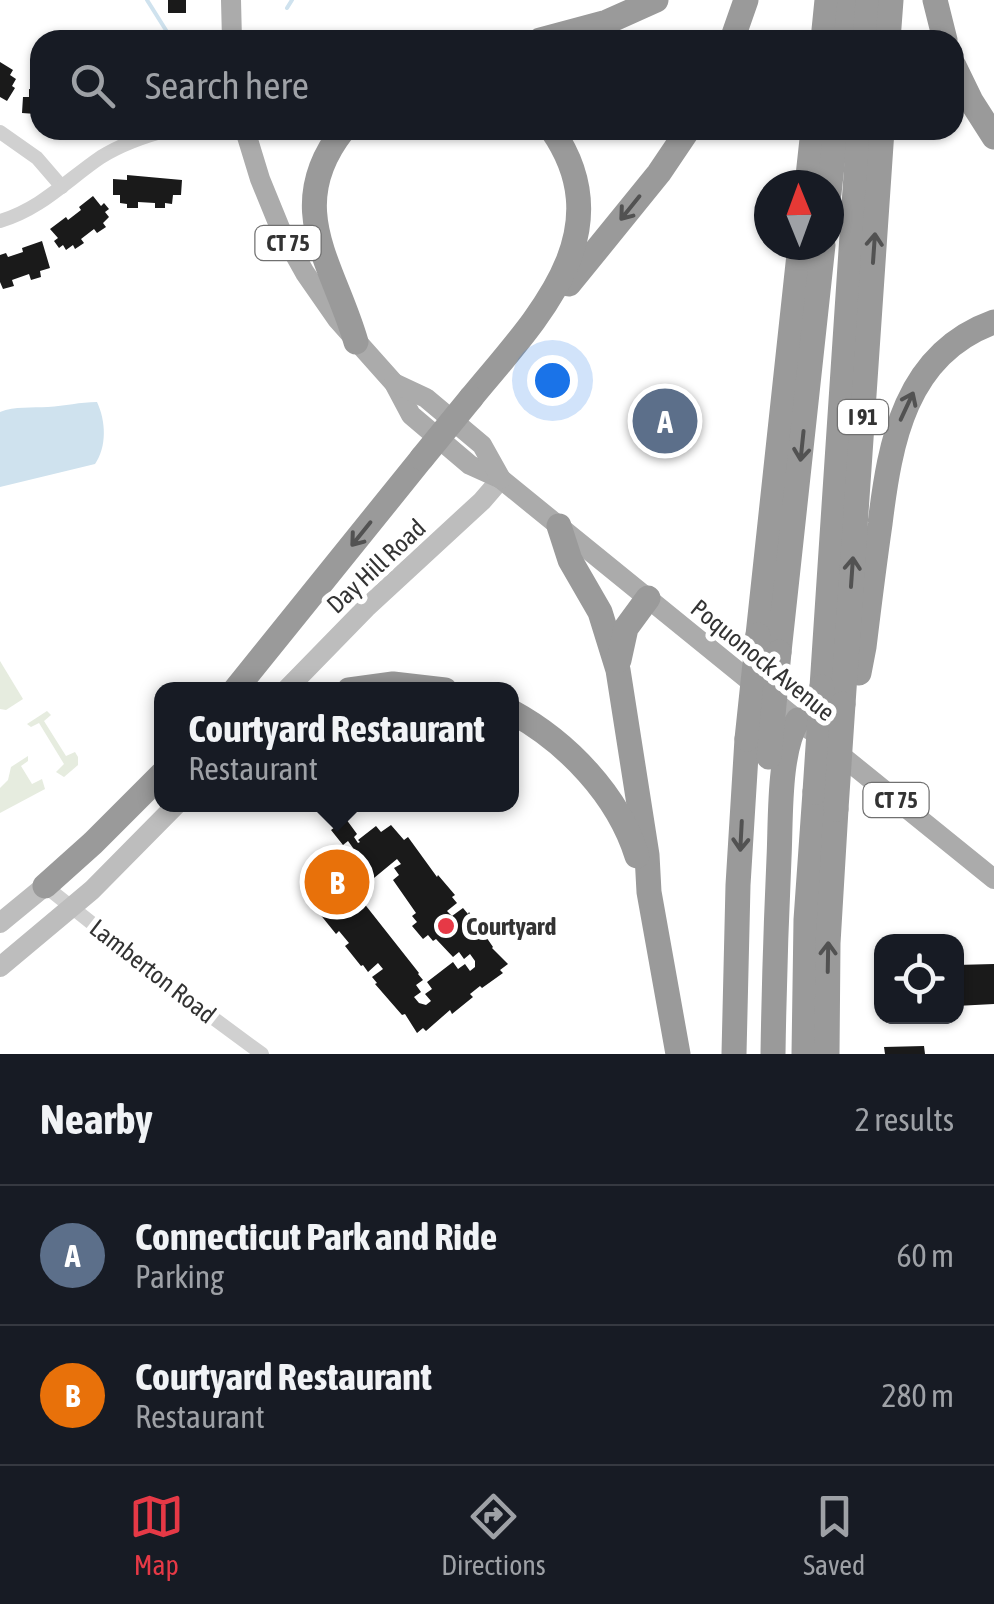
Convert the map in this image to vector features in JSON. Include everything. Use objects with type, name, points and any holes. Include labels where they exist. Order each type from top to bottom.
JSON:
[{"type":"highway","points":[[577,30],[607,22],[656,0]]},
{"type":"highway","points":[[736,30],[746,0]]},
{"type":"highway","points":[[823,30],[827,0]]},
{"type":"highway","points":[[847,30],[850,0]]},
{"type":"highway","points":[[866,30],[868,0]]},
{"type":"highway","points":[[889,30],[891,0]]},
{"type":"highway","points":[[936,0],[943,30]]},
{"type":"highway","points":[[964,87],[994,137]]},
{"type":"highway","points":[[336,140],[320,172],[314,208],[322,254],[356,342]]},
{"type":"highway","points":[[535,319],[566,268],[580,220],[573,171],[558,140]]},
{"type":"highway","points":[[241,682],[535,319],[560,295],[659,173],[681,140]]},
{"type":"highway","points":[[809,170],[812,140]]},
{"type":"highway","points":[[832,170],[835,140]]},
{"type":"highway","points":[[804,1054],[806,920],[858,140]]},
{"type":"highway","name":"I 91","points":[[826,1054],[836,809],[881,140]]},
{"type":"highway","points":[[734,1054],[738,885],[748,739],[798,260]]},
{"type":"highway","points":[[757,1054],[769,757],[821,260]]},
{"type":"highway","points":[[844,704],[863,658],[887,470],[901,418],[919,382],[941,354],[960,338],[994,322]]},
{"type":"highway","points":[[560,526],[570,560],[600,612],[618,670],[647,855],[649,892],[678,1054]]},
{"type":"highway","points":[[618,670],[626,628],[648,598]]},
{"type":"highway","points":[[519,717],[552,739],[598,786],[629,834],[649,892]]},
{"type":"highway","points":[[773,1054],[784,781],[787,744],[798,720]]},
{"type":"highway","points":[[789,1054],[793,897],[804,747],[798,720]]},
{"type":"highway","points":[[45,886],[154,782]]},
{"type":"main road","points":[[231,0],[232,30]]},
{"type":"main road","name":"Poquonock Avenue","points":[[248,140],[266,196],[314,288],[394,383],[426,398],[482,445],[502,479],[994,879]]},
{"type":"main road","name":"Day Hill Road","points":[[294,682],[502,479]]},
{"type":"main road","points":[[0,968],[73,908],[170,812]]},
{"type":"main road","points":[[0,923],[45,886]]},
{"type":"street","points":[[0,132],[37,158],[62,187]]},
{"type":"street","points":[[0,220],[34,208],[116,149],[141,140]]},
{"type":"street","name":"Lamberton Road","points":[[45,886],[262,1054]]},
{"type":"shaded area","points":[[0,661],[23,699],[6,710],[0,709]]},
{"type":"shaded area","points":[[47,711],[51,715],[44,721],[66,756],[75,752],[78,757],[78,765],[64,777],[56,772],[64,764],[39,723],[31,727],[27,724]]},
{"type":"shaded area","points":[[28,756],[21,766],[32,784],[42,779],[45,789],[0,813],[0,788],[8,780],[11,767]]},
{"type":"water","points":[[97,402],[104,434],[95,464],[0,487],[0,412]]},
{"type":"building","points":[[168,0],[186,0],[186,13],[168,13]]},
{"type":"building","points":[[0,62],[13,70],[10,75],[16,79],[7,101],[0,97]]},
{"type":"building","points":[[29,89],[30,114],[22,113],[23,97],[29,97]]},
{"type":"building","points":[[127,175],[182,180],[181,195],[173,195],[172,204],[165,203],[165,208],[138,202],[138,208],[127,208],[127,204],[120,203],[120,195],[113,195],[113,179],[127,180]]},
{"type":"building","points":[[93,196],[109,209],[105,212],[109,217],[103,223],[106,227],[97,233],[94,229],[75,249],[73,245],[66,250],[63,245],[59,248],[54,241],[58,238],[50,229],[66,217],[68,220]]},
{"type":"building","points":[[42,241],[50,268],[40,271],[41,277],[31,280],[29,274],[12,280],[14,286],[3,289],[0,255],[6,253],[8,257],[23,252],[22,248]]},
{"type":"building","name":"Courtyard","points":[[346,819],[357,834],[354,837],[358,843],[376,826],[381,832],[391,825],[404,840],[408,837],[455,895],[452,897],[457,903],[447,911],[452,916],[463,908],[469,912],[492,948],[508,964],[500,970],[503,973],[470,994],[473,997],[452,1014],[450,1010],[426,1031],[423,1028],[417,1033],[405,1014],[375,984],[372,977],[383,969],[378,963],[368,972],[361,966],[345,946],[349,943],[339,931],[336,934],[315,908],[323,895],[315,886],[321,881],[314,873],[353,848],[348,841],[343,845],[331,830]],"holes":[[[397,859],[401,864],[394,868],[399,875],[393,880],[416,913],[412,916],[417,922],[412,926],[423,939],[428,935],[433,941],[436,939],[453,957],[459,952],[464,959],[470,954],[475,961],[470,971],[465,964],[458,969],[453,962],[427,982],[432,989],[425,994],[431,1001],[426,1005],[414,997],[421,992],[416,985],[423,980],[419,973],[363,902],[358,906],[351,897]]]},
{"type":"building","points":[[994,964],[994,1004],[964,1006],[964,965]]},
{"type":"building","points":[[924,1046],[925,1054],[885,1054],[884,1047]]},
{"type":"waterway","points":[[147,0],[166,30]]},
{"type":"waterway","points":[[287,8],[292,0]]},
{"type":"place","name":"Connecticut Park and Ride","points":[[665,421]]},
{"type":"place","name":"Courtyard Restaurant","points":[[337,882]]},
{"type":"place","name":"Courtyard","points":[[446,926]]}]
